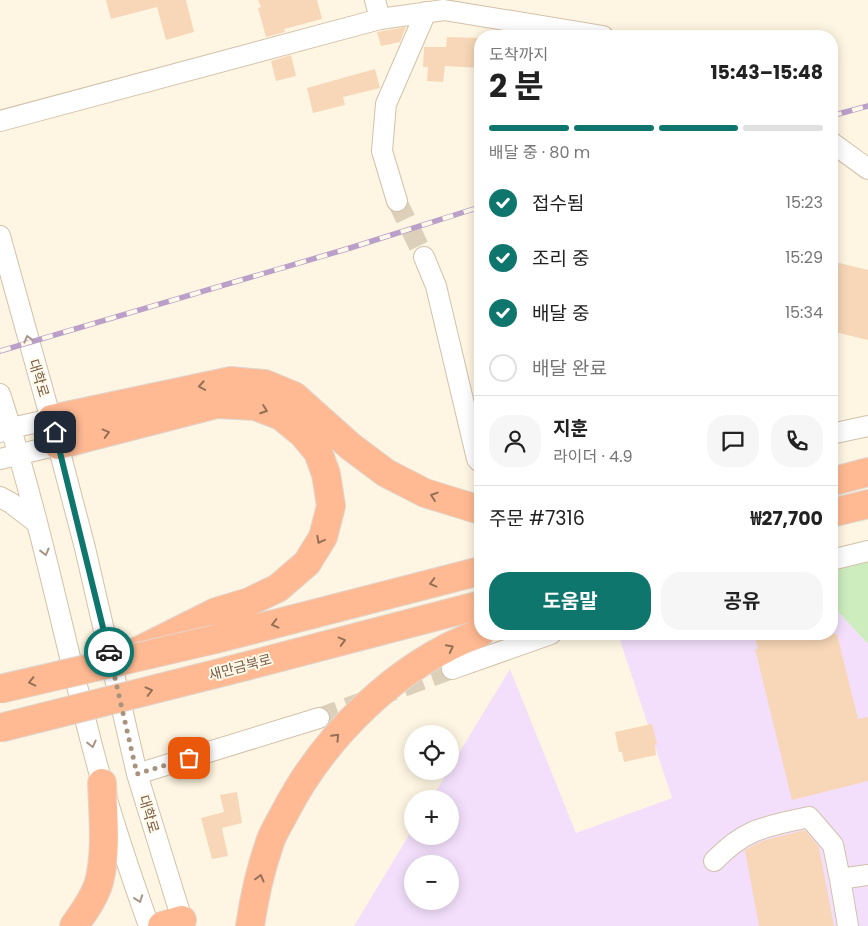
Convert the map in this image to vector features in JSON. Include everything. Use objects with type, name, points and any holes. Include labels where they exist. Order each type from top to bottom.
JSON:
[{"type":"highway","points":[[55,432],[181,390],[231,381],[264,384],[294,396],[350,446],[386,474],[425,493],[474,508]]},
{"type":"highway","points":[[55,432],[217,404],[255,406],[281,416],[303,434],[318,452],[326,474],[331,506],[323,537],[307,563],[278,588],[249,602],[216,625]]},
{"type":"highway","points":[[838,464],[868,462]]},
{"type":"highway","points":[[838,480],[868,472]]},
{"type":"highway","points":[[0,689],[115,663],[216,625],[474,572]]},
{"type":"highway","name":"새만금북로","points":[[0,728],[474,607]]},
{"type":"highway","points":[[250,926],[254,897],[269,843],[291,801],[322,752],[366,706],[420,663],[474,637]]},
{"type":"highway","points":[[0,741],[61,713]]},
{"type":"highway","points":[[74,926],[99,882],[103,849],[102,783]]},
{"type":"street","points":[[0,121],[377,9],[426,12],[444,10],[566,30]]},
{"type":"street","points":[[397,202],[382,151],[386,104],[426,12]]},
{"type":"street","points":[[838,147],[868,169]]},
{"type":"street","name":"대학로","points":[[0,236],[5,273],[55,432],[137,774],[176,924]]},
{"type":"street","points":[[424,257],[436,286],[474,446]]},
{"type":"street","points":[[0,394],[9,457],[37,523],[102,783],[149,926]]},
{"type":"street","points":[[838,432],[868,426]]},
{"type":"street","points":[[6,430],[55,432]]},
{"type":"street","points":[[9,457],[55,432]]},
{"type":"street","points":[[0,497],[12,503],[37,523]]},
{"type":"street","points":[[838,558],[868,551]]},
{"type":"street","points":[[452,669],[533,640]]},
{"type":"street","points":[[137,774],[319,718]]},
{"type":"street","points":[[714,861],[732,842],[759,828],[809,818],[833,845],[848,926]]},
{"type":"street","points":[[840,879],[868,875]]},
{"type":"shaded area","points":[[838,612],[868,644],[868,926],[354,926],[404,843],[404,845],[459,845],[459,790],[436,790],[443,780],[459,780],[459,753],[510,669],[576,833],[672,798],[620,640],[838,640]]},
{"type":"green space","points":[[868,562],[868,644],[838,612],[838,569]]},
{"type":"building","points":[[106,0],[186,0],[194,32],[166,40],[157,7],[111,19]]},
{"type":"building","points":[[258,0],[317,0],[322,19],[284,29],[285,32],[266,37],[258,8],[261,7]]},
{"type":"building","points":[[406,27],[400,42],[381,46],[377,32]]},
{"type":"building","points":[[447,37],[474,38],[474,68],[445,66],[443,82],[427,81],[428,67],[423,67],[424,47],[446,47]]},
{"type":"building","points":[[291,55],[296,76],[276,81],[271,61]]},
{"type":"building","points":[[375,69],[380,88],[343,97],[345,105],[313,113],[307,88]]},
{"type":"building","points":[[838,263],[868,270],[868,340],[838,333]]},
{"type":"building","points":[[838,638],[858,719],[868,717],[868,781],[792,800],[755,649],[758,649],[756,640],[838,640]]},
{"type":"building","points":[[652,724],[657,744],[655,745],[656,755],[624,762],[622,752],[619,752],[615,732]]},
{"type":"building","points":[[237,792],[242,823],[222,828],[228,856],[212,859],[201,818],[224,812],[220,795]]},
{"type":"building","points":[[805,830],[819,847],[834,926],[759,926],[745,850],[762,841]]},
{"type":"tunnel","points":[[397,201],[424,257]]},
{"type":"tunnel","points":[[319,718],[452,669]]},
{"type":"railway","points":[[838,114],[868,106]]},
{"type":"railway","points":[[0,351],[350,248],[474,209]]},
{"type":"way so far","points":[[109,652],[137,774],[189,758]]},
{"type":"route","points":[[55,432],[109,652]]}]
